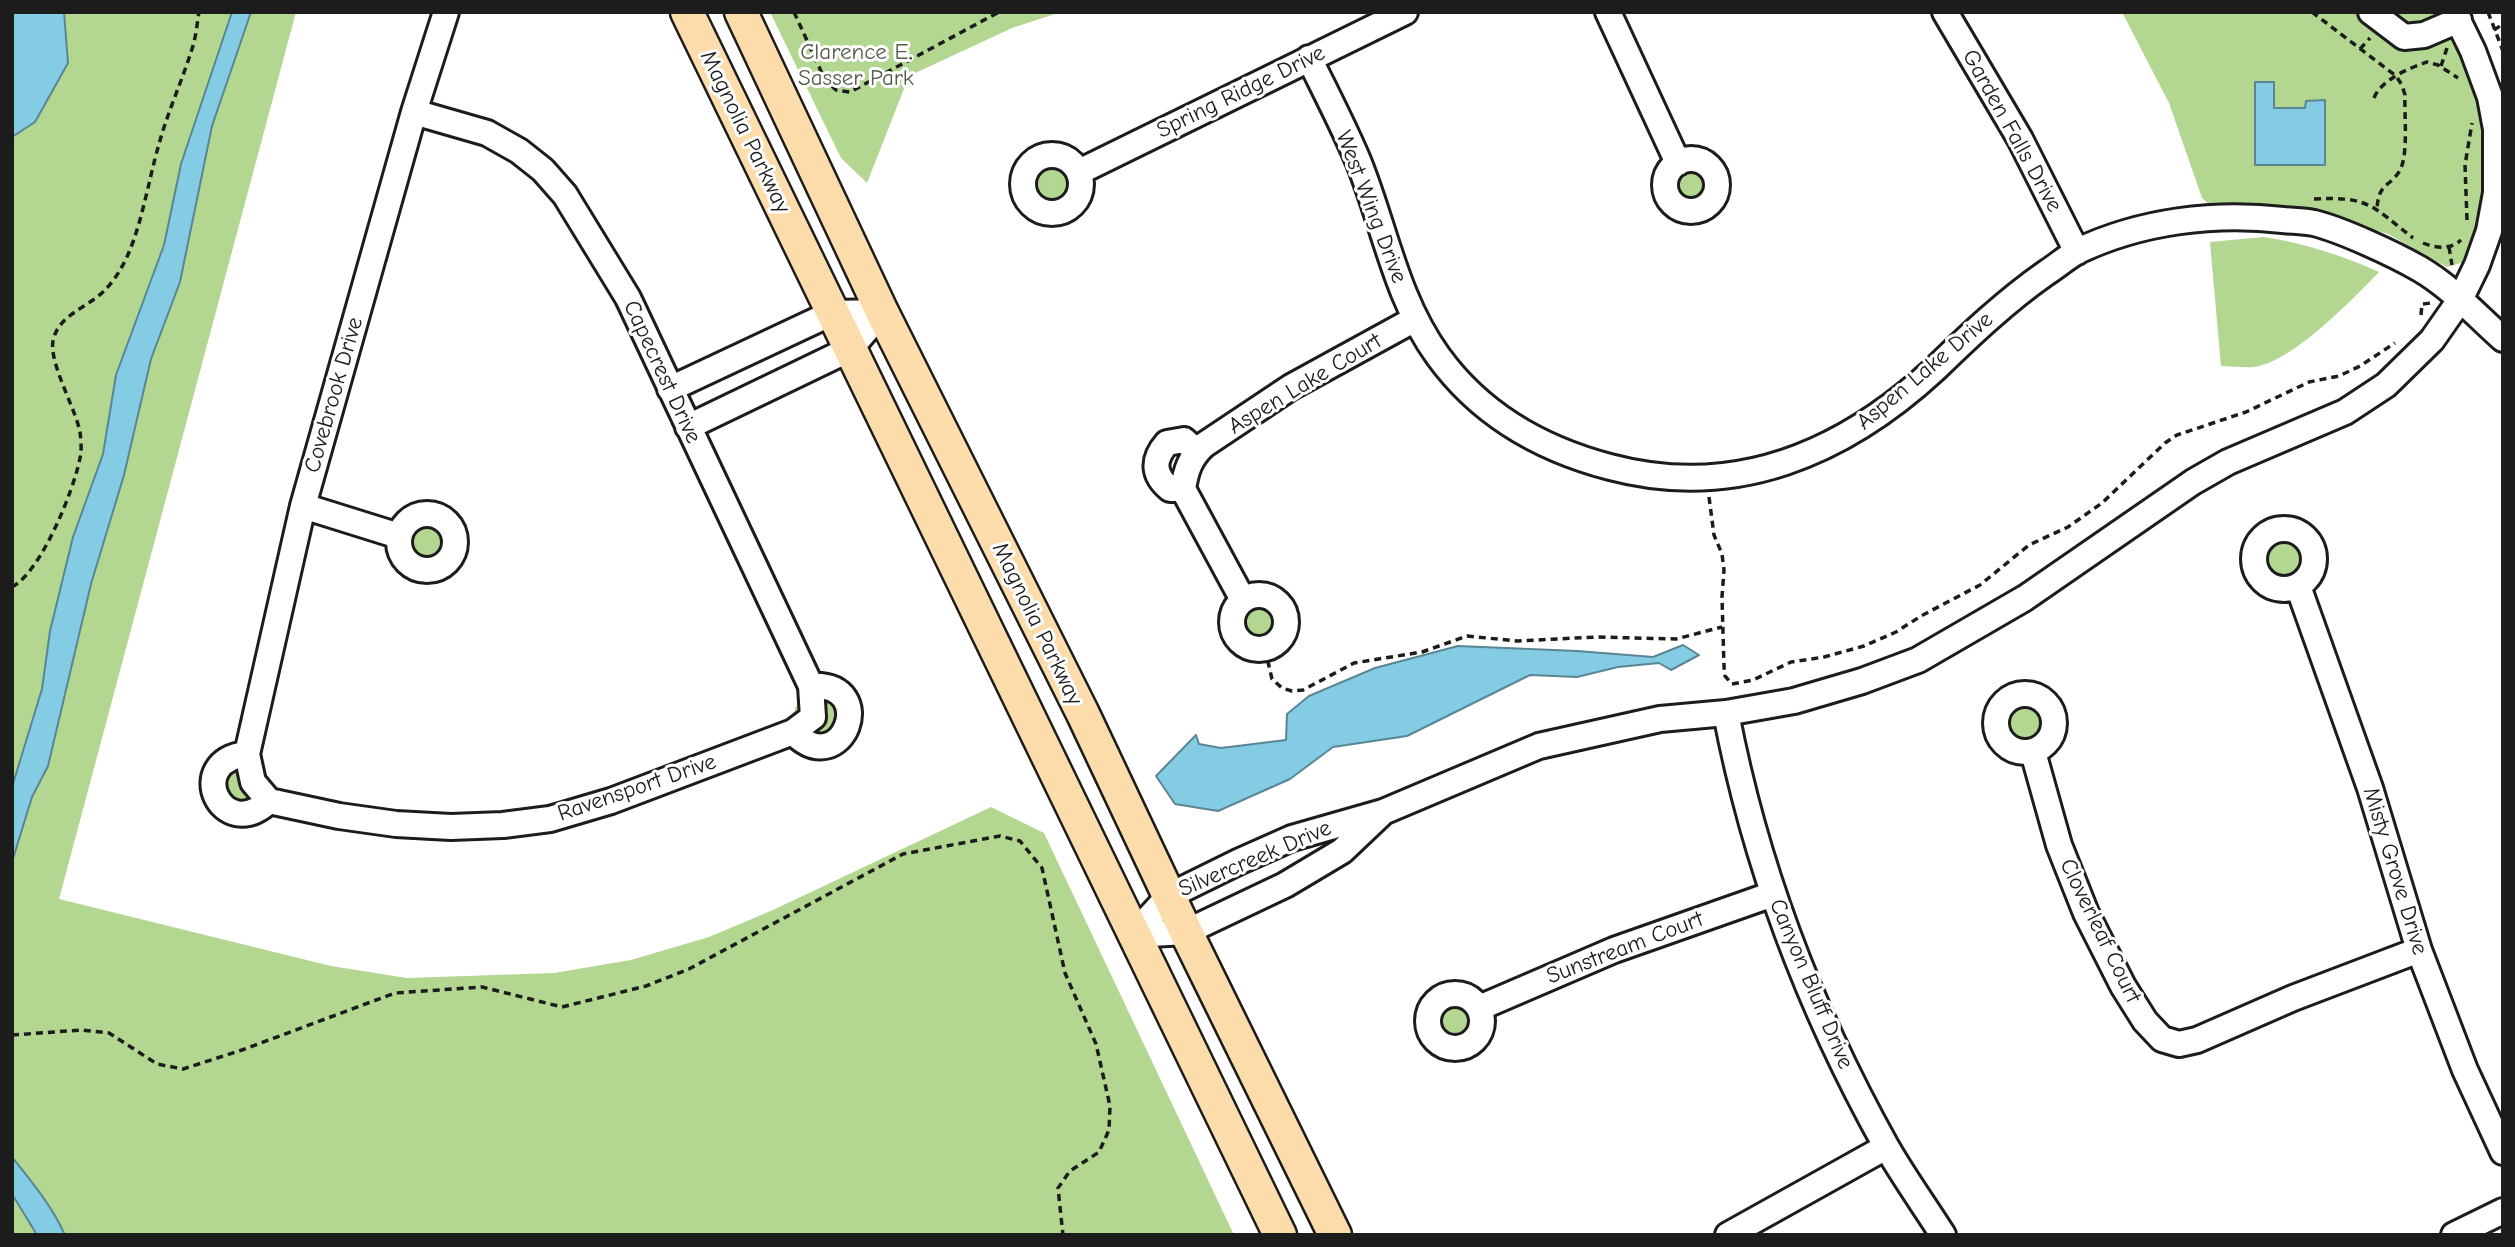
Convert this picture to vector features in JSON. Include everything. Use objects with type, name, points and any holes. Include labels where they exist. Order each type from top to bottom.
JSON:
[{"type":"main road","name":"Magnolia Parkway","points":[[687,12],[1280,1235]]},
{"type":"main road","name":"Magnolia Parkway","points":[[741,12],[882,312],[1083,714],[1186,932],[1335,1235]]},
{"type":"street","name":"Covebrook Drive","points":[[269,801],[253,782],[247,754],[303,506],[414,112],[446,12]]},
{"type":"street","name":"Spring Ridge Drive","points":[[1079,172],[1405,12]]},
{"type":"street","points":[[1608,12],[1678,163]]},
{"type":"street","name":"Garden Falls Drive","points":[[1945,12],[2020,139],[2077,252]]},
{"type":"street","points":[[1726,713],[1794,701],[1862,681],[1918,660],[2025,598],[2193,482],[2228,462],[2345,412],[2386,385],[2432,340],[2459,300],[2477,265],[2489,232],[2496,193],[2496,130],[2473,51],[2457,16],[2424,36],[2404,37],[2371,12]]},
{"type":"street","name":"West Wing Drive","points":[[1309,58],[1359,163],[1395,275],[1415,319]]},
{"type":"street","name":"Capecrest Drive","points":[[414,112],[487,133],[519,151],[543,170],[569,200],[628,298],[811,686],[813,717]]},
{"type":"street","name":"Aspen Lake Drive","points":[[1415,319],[1457,379],[1495,415],[1537,442],[1583,460],[1624,471],[1672,478],[1710,479],[1753,473],[1794,461],[1839,439],[1880,414],[1931,372],[1977,327],[2031,283],[2077,252],[2152,226],[2191,219],[2262,218],[2314,223],[2369,244],[2422,270],[2503,339]]},
{"type":"street","points":[[670,389],[832,313],[882,312]]},
{"type":"street","points":[[688,427],[850,349],[882,312]]},
{"type":"street","name":"Aspen Lake Court","points":[[1243,600],[1183,489],[1170,489],[1162,483],[1156,471],[1156,461],[1167,443],[1184,440],[1197,452],[1291,387],[1415,319]]},
{"type":"street","points":[[303,506],[399,536]]},
{"type":"street","name":"Misty Grove Drive","points":[[2298,586],[2370,788],[2419,950],[2465,1070],[2503,1152]]},
{"type":"street","points":[[1259,595],[1268,596],[1282,607],[1285,615],[1284,632],[1280,640],[1265,649],[1249,648],[1236,637],[1232,621],[1237,606],[1243,600],[1259,595]]},
{"type":"street","points":[[793,732],[803,742],[816,747],[829,745],[841,738],[848,727],[850,713],[846,700],[837,690],[824,685],[811,686]]},
{"type":"street","name":"Silvercreek Drive","points":[[1133,935],[1169,896],[1292,838],[1383,812],[1539,746],[1660,719],[1726,713]]},
{"type":"street","name":"Canyon Bluff Drive","points":[[1726,713],[1738,775],[1773,894],[1799,966],[1842,1062],[1886,1147],[1944,1235]]},
{"type":"street","name":"Ravensport Drive","points":[[269,801],[339,816],[396,824],[451,827],[550,819],[611,801],[793,732],[813,717]]},
{"type":"street","name":"Cloverleaf Court","points":[[2034,752],[2059,845],[2086,913],[2123,986],[2145,1021],[2162,1039],[2179,1044],[2197,1040],[2293,998],[2419,950]]},
{"type":"street","points":[[247,754],[233,755],[221,763],[214,776],[216,797],[231,812],[245,815],[259,811],[269,801]]},
{"type":"street","name":"Silvercreek Drive","points":[[1133,935],[1186,932],[1285,885],[1342,850],[1383,812]]},
{"type":"street","name":"Sunstream Court","points":[[1479,1008],[1614,950],[1773,894]]},
{"type":"street","points":[[1728,1235],[1886,1147]]},
{"type":"street","points":[[2454,1235],[2503,1211]]},
{"type":"path","points":[[12,587],[19,583],[34,564],[64,512],[81,456],[76,416],[55,361],[52,344],[56,330],[64,320],[104,291],[121,268],[132,243],[170,108],[193,47],[198,12]]},
{"type":"path","points":[[794,12],[825,80],[844,92],[850,92],[999,12]]},
{"type":"path","points":[[2312,12],[2396,76],[2402,85],[2405,95],[2403,159],[2399,173],[2388,181],[2378,195],[2377,208]]},
{"type":"path","points":[[2488,12],[2503,51]]},
{"type":"path","points":[[2494,30],[2503,24]]},
{"type":"path","points":[[2374,98],[2377,91],[2396,76],[2427,62],[2438,65],[2459,79]]},
{"type":"path","points":[[2467,222],[2465,165],[2468,137],[2489,103]]},
{"type":"path","points":[[2305,199],[2362,201],[2377,208],[2416,240],[2431,246],[2449,247],[2458,243],[2466,233]]},
{"type":"path","points":[[2420,320],[2423,304],[2459,300]]},
{"type":"path","points":[[1732,684],[1753,680],[1791,662],[1824,657],[1896,632],[1980,585],[2029,545],[2068,527],[2102,503],[2165,443],[2177,435],[2246,412],[2309,382],[2339,376],[2360,366],[2397,341]]},
{"type":"path","points":[[1710,479],[1709,503],[1714,535],[1722,554],[1724,570],[1724,667]]},
{"type":"path","points":[[1265,649],[1272,679],[1282,688],[1292,691],[1303,690],[1354,663],[1422,652],[1467,636],[1517,641],[1597,637],[1676,639],[1722,627]]},
{"type":"path","points":[[12,1035],[81,1030],[109,1033],[157,1064],[183,1069],[395,993],[482,987],[562,1007],[646,986],[689,969],[903,854],[1000,836],[1020,841],[1042,868],[1065,973],[1096,1044],[1111,1106],[1108,1130],[1099,1152],[1070,1171],[1058,1188],[1063,1235]]},
{"type":"green space","points":[[12,12],[296,12],[59,899],[331,966],[407,978],[554,973],[631,960],[709,937],[773,910],[991,807],[1044,833],[1234,1235],[12,1235]]},
{"type":"green space","name":"Clarence E. Sasser Park","points":[[770,12],[1061,12],[1012,28],[909,76],[867,183],[841,158]]},
{"type":"green space","points":[[2122,12],[2435,12],[2460,54],[2477,104],[2482,131],[2484,185],[2474,237],[2464,262],[2447,267],[2388,234],[2307,210],[2254,203],[2213,208],[2202,198],[2169,103]]},
{"type":"green space","points":[[1052,168],[1064,172],[1068,184],[1064,196],[1052,200],[1040,196],[1036,184],[1040,172]]},
{"type":"green space","points":[[1691,169],[1703,174],[1708,186],[1703,198],[1691,203],[1679,198],[1674,186],[1679,174]]},
{"type":"green space","points":[[2263,237],[2322,250],[2379,272],[2321,328],[2285,354],[2269,363],[2254,367],[2221,366],[2210,242]]},
{"type":"green space","points":[[425,512],[435,514],[443,520],[449,528],[449,548],[443,556],[435,562],[425,564],[415,562],[407,556],[401,548],[399,538],[401,528],[407,520],[415,514]]},
{"type":"green space","points":[[2284,543],[2296,548],[2301,560],[2296,572],[2284,577],[2272,572],[2267,560],[2272,548]]},
{"type":"green space","points":[[1259,605],[1271,610],[1276,622],[1271,634],[1259,639],[1247,634],[1242,622],[1247,610]]},
{"type":"green space","points":[[815,691],[843,708],[827,741],[794,724],[794,712],[798,703]]},
{"type":"green space","points":[[2024,706],[2036,711],[2041,723],[2036,735],[2024,740],[2012,735],[2007,723],[2012,711]]},
{"type":"green space","points":[[223,766],[262,767],[267,783],[266,792],[233,808],[218,773]]},
{"type":"green space","points":[[1455,1005],[1467,1009],[1471,1021],[1467,1033],[1455,1037],[1443,1033],[1439,1021],[1443,1009]]},
{"type":"water","points":[[12,12],[64,12],[68,63],[35,122],[12,137]]},
{"type":"water","points":[[232,12],[251,12],[212,126],[180,282],[151,359],[124,475],[91,584],[48,766],[32,797],[12,862],[12,787],[42,689],[50,631],[73,537],[103,454],[116,375],[164,245],[181,164]]},
{"type":"water","points":[[2255,82],[2274,82],[2274,108],[2305,108],[2306,101],[2325,100],[2325,165],[2255,165]]},
{"type":"water","points":[[1683,645],[1699,655],[1671,670],[1659,663],[1618,667],[1577,677],[1530,675],[1407,736],[1333,747],[1290,779],[1218,811],[1175,804],[1156,776],[1196,735],[1199,744],[1221,748],[1286,740],[1287,714],[1309,696],[1375,668],[1458,646],[1653,657]]},
{"type":"water","points":[[12,1157],[48,1204],[65,1235],[37,1235],[12,1194]]}]
